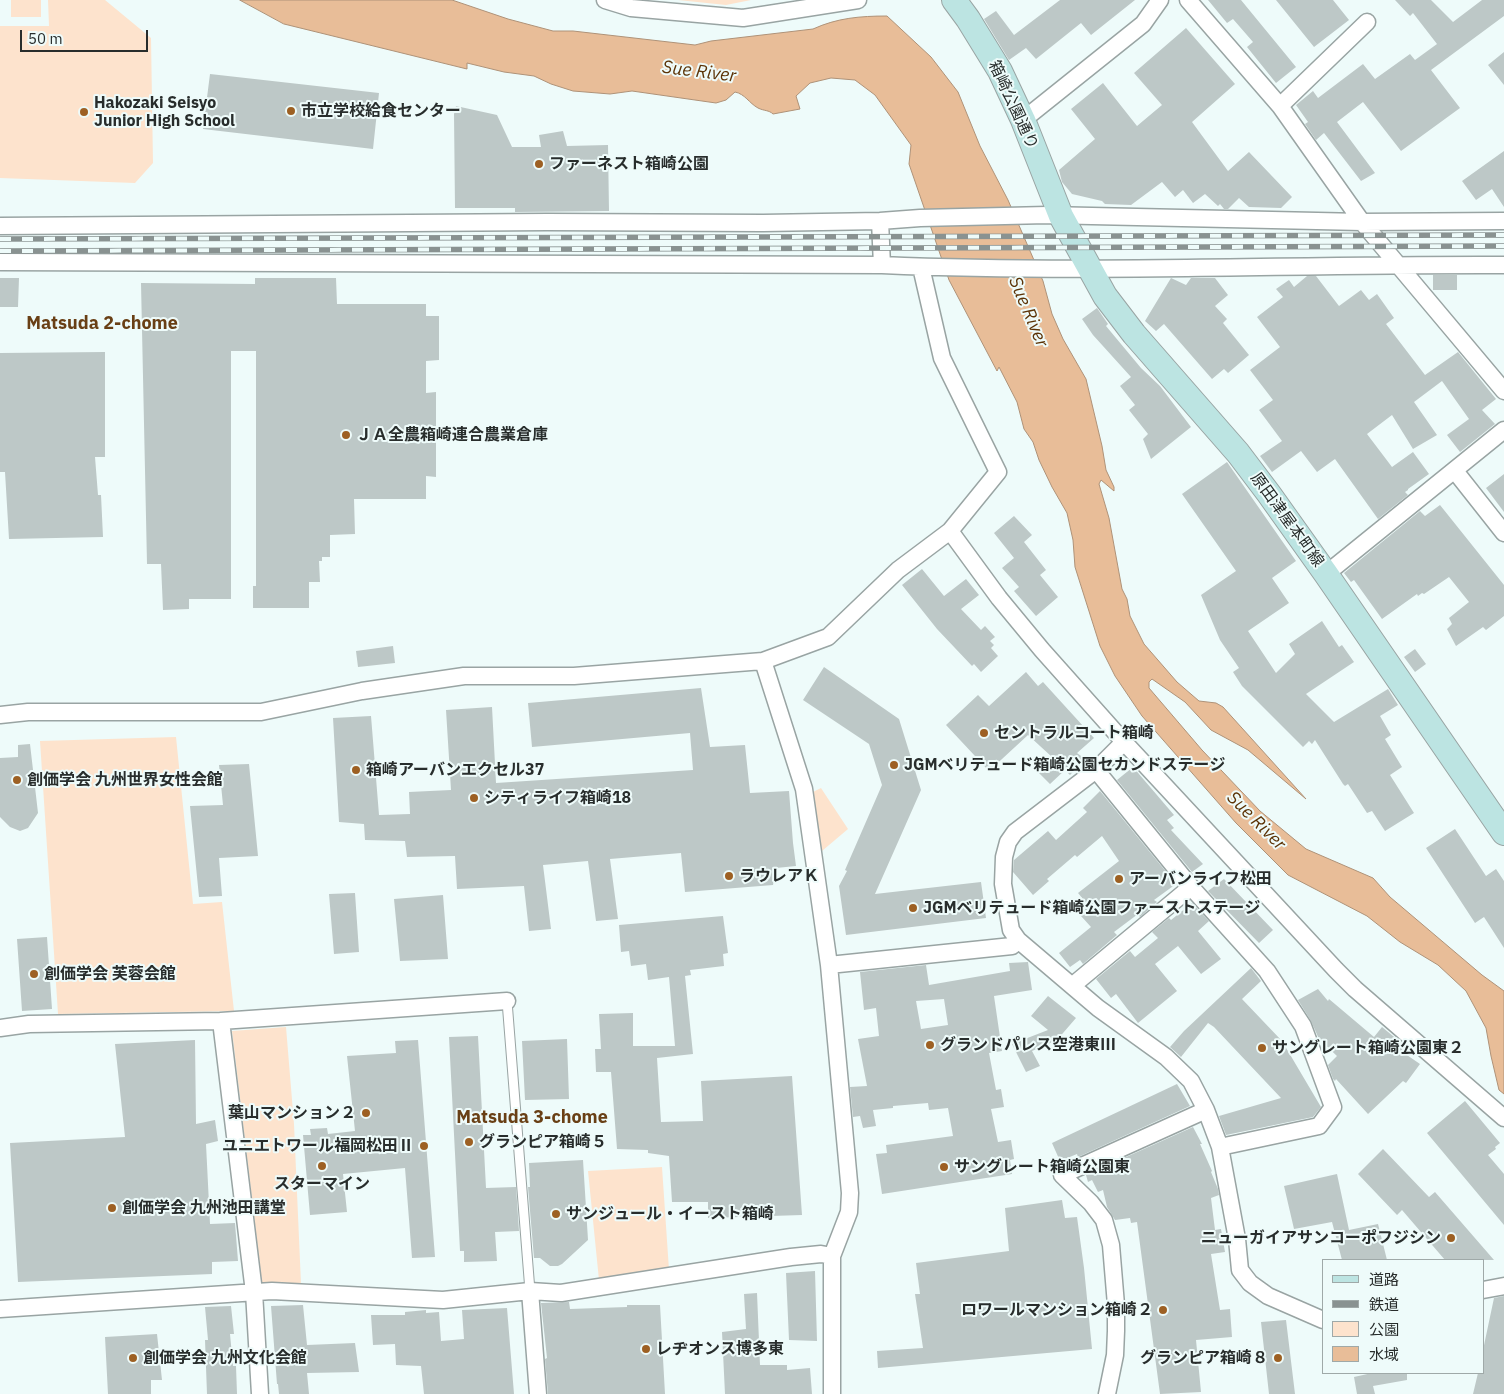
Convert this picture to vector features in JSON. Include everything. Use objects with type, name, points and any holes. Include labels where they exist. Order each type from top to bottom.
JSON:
[{"type":"street","points":[[605,0],[631,8],[743,18],[858,0]]},
{"type":"street","name":"箱崎公園通り","points":[[954,0],[1000,71],[1023,120],[1054,215]]},
{"type":"street","points":[[1023,120],[1143,24],[1160,0]]},
{"type":"street","points":[[1188,0],[1280,106],[1362,222],[1504,391]]},
{"type":"street","points":[[1280,106],[1367,22]]},
{"type":"street","points":[[0,226],[547,222],[880,222],[920,218],[1054,215],[1362,222],[1504,222]]},
{"type":"street","name":"原田津屋本町線","points":[[1054,215],[1079,268],[1238,453],[1326,574],[1439,740],[1499,821]]},
{"type":"street","points":[[880,222],[882,265]]},
{"type":"street","points":[[0,262],[882,265],[942,268],[1504,264]]},
{"type":"street","points":[[0,715],[28,712],[260,712],[362,690],[464,676],[574,676],[763,661],[828,637],[898,570],[950,531],[998,472],[942,358],[921,267]]},
{"type":"street","points":[[1326,574],[1504,430]]},
{"type":"street","points":[[1455,471],[1504,533]]},
{"type":"street","points":[[950,531],[999,598],[1042,650],[1124,742],[1336,970],[1355,989],[1504,1118]]},
{"type":"street","points":[[763,661],[804,790],[829,965],[850,1193],[849,1212],[832,1256],[832,1394]]},
{"type":"street","points":[[1124,742],[1096,770],[1015,832],[1008,842],[1004,856],[1003,884],[1011,930],[1018,940],[1098,1008],[1166,1057],[1191,1082],[1206,1110],[1220,1147],[1238,1239],[1240,1270],[1250,1283],[1268,1296],[1322,1320]]},
{"type":"street","points":[[1096,770],[1192,887],[1267,971],[1303,1026],[1334,1108],[1319,1126],[1220,1147]]},
{"type":"street","points":[[1072,986],[1192,887]]},
{"type":"street","points":[[829,965],[1012,946],[1018,940]]},
{"type":"street","points":[[0,1028],[29,1024],[221,1021],[506,1001]]},
{"type":"street","points":[[221,1021],[254,1292],[260,1394]]},
{"type":"street","points":[[1107,1394],[1115,1355],[1116,1323],[1111,1245],[1104,1220],[1091,1203],[1062,1175],[1206,1110]]},
{"type":"street","points":[[0,1308],[272,1291],[443,1300],[530,1291],[561,1293],[791,1258],[821,1254],[832,1256]]},
{"type":"street","points":[[1484,1290],[1504,1286]]},
{"type":"street","points":[[530,1291],[538,1394]]},
{"type":"lane","points":[[506,1001],[530,1291]]},
{"type":"green space","points":[[11,0],[41,0],[41,17],[11,17]]},
{"type":"green space","name":"Hakozaki Seisyo Junior High School","points":[[48,0],[105,0],[151,38],[153,163],[135,183],[0,178],[0,26],[49,26]]},
{"type":"green space","points":[[678,0],[751,0],[726,5]]},
{"type":"green space","points":[[176,737],[193,904],[222,902],[234,1011],[58,1014],[40,741]]},
{"type":"green space","points":[[821,788],[848,829],[822,851],[813,792]]},
{"type":"green space","points":[[286,1027],[294,1124],[301,1284],[262,1283],[232,1031]]},
{"type":"green space","points":[[662,1167],[669,1270],[599,1280],[588,1171]]},
{"type":"water","name":"Sue River","points":[[240,0],[452,0],[508,19],[553,31],[573,31],[695,45],[711,41],[813,29],[849,18],[887,16],[931,57],[958,92],[980,146],[1008,200],[1043,281],[1052,314],[1063,339],[1086,379],[1106,470],[1114,491],[1101,480],[1099,484],[1109,518],[1122,589],[1127,599],[1130,616],[1144,644],[1177,682],[1199,701],[1216,703],[1223,707],[1306,799],[1248,750],[1211,730],[1185,702],[1152,679],[1149,682],[1149,688],[1202,750],[1260,811],[1306,849],[1373,878],[1390,897],[1482,975],[1504,991],[1504,1094],[1499,1090],[1486,1028],[1466,991],[1438,965],[1400,942],[1367,916],[1288,875],[1236,823],[1142,716],[1115,676],[1100,646],[1075,567],[1073,540],[1067,513],[1039,460],[1033,442],[1024,429],[1017,402],[999,367],[997,371],[949,280],[909,164],[911,145],[875,95],[855,80],[831,78],[810,83],[796,96],[800,109],[773,114],[758,108],[742,95],[735,92],[726,100],[716,103],[632,91],[610,94],[573,91],[534,76],[504,72],[467,63],[467,69],[284,24]]},
{"type":"building","points":[[1060,0],[1135,0],[1091,35],[1081,23],[1036,59],[1026,48],[1009,60],[984,19],[996,11],[1014,35]]},
{"type":"building","points":[[1208,0],[1241,0],[1296,67],[1276,83],[1247,47],[1253,42],[1233,19],[1227,23]]},
{"type":"building","points":[[1276,0],[1333,0],[1349,20],[1314,47]]},
{"type":"building","points":[[1395,0],[1431,0],[1453,22],[1482,0],[1504,0],[1504,16],[1431,70],[1460,108],[1401,151],[1363,102],[1337,122],[1375,173],[1361,181],[1324,133],[1316,140],[1305,124],[1308,122],[1296,105],[1313,91],[1318,98],[1363,64],[1375,79],[1410,54],[1415,60],[1437,44],[1413,13],[1410,16]]},
{"type":"building","points":[[1186,28],[1235,84],[1192,122],[1228,171],[1249,152],[1292,197],[1281,208],[1249,207],[1239,198],[1228,209],[1224,209],[1205,194],[1193,203],[1183,190],[1175,197],[1162,182],[1131,205],[1105,204],[1102,201],[1072,194],[1062,182],[1059,170],[1095,139],[1071,109],[1103,83],[1137,126],[1162,105],[1134,73]]},
{"type":"building","points":[[1504,52],[1504,85],[1488,65]]},
{"type":"building","name":"市立学校給食センター","points":[[210,74],[379,93],[373,149],[203,129]]},
{"type":"building","name":"ファーネスト箱崎公園","points":[[456,106],[497,115],[512,147],[541,147],[539,135],[563,131],[567,146],[608,145],[609,211],[515,212],[515,208],[455,208],[454,114]]},
{"type":"building","points":[[1504,151],[1504,207],[1492,189],[1476,200],[1462,181]]},
{"type":"building","points":[[1433,275],[1457,275],[1457,290],[1433,290]]},
{"type":"building","points":[[1307,276],[1316,276],[1339,306],[1361,290],[1369,300],[1377,294],[1394,318],[1386,324],[1425,375],[1458,352],[1496,399],[1482,410],[1495,424],[1460,452],[1447,435],[1469,419],[1442,381],[1414,402],[1437,435],[1413,449],[1392,415],[1367,434],[1392,467],[1413,452],[1429,474],[1408,489],[1405,492],[1408,495],[1378,519],[1335,459],[1317,472],[1301,451],[1272,472],[1260,456],[1282,441],[1259,410],[1273,400],[1250,370],[1280,347],[1257,317],[1283,297],[1276,289],[1289,280],[1294,287]]},
{"type":"building","points":[[0,278],[19,278],[18,307],[0,307]]},
{"type":"building","points":[[255,278],[336,278],[337,304],[426,304],[426,316],[439,316],[439,360],[426,361],[426,393],[436,392],[436,477],[426,476],[426,499],[354,499],[355,534],[330,535],[330,557],[322,557],[322,561],[319,561],[320,582],[309,582],[309,608],[253,608],[253,586],[256,586],[256,351],[231,351],[231,599],[189,599],[189,609],[163,610],[161,564],[147,564],[141,283],[255,284]]},
{"type":"building","points":[[1171,278],[1186,285],[1191,278],[1215,278],[1228,295],[1215,306],[1227,319],[1223,323],[1249,355],[1228,373],[1224,369],[1212,379],[1164,324],[1156,331],[1145,321]]},
{"type":"building","points":[[1097,308],[1108,324],[1106,326],[1141,368],[1160,386],[1191,427],[1151,459],[1143,439],[1148,434],[1129,410],[1135,405],[1120,386],[1131,377],[1093,335],[1082,319]]},
{"type":"building","points":[[105,352],[105,457],[95,457],[98,495],[101,495],[103,537],[9,539],[5,472],[0,472],[0,353]]},
{"type":"building","points":[[1227,462],[1296,561],[1272,578],[1289,603],[1248,631],[1276,673],[1295,654],[1289,644],[1322,621],[1339,647],[1342,645],[1354,662],[1306,694],[1334,722],[1388,689],[1398,705],[1380,716],[1391,735],[1385,739],[1402,767],[1390,775],[1414,813],[1385,831],[1372,811],[1367,813],[1348,784],[1345,786],[1343,784],[1315,740],[1312,744],[1309,741],[1303,747],[1242,686],[1233,672],[1239,668],[1220,640],[1201,595],[1236,571],[1182,494]]},
{"type":"building","points":[[1504,474],[1504,512],[1486,488]]},
{"type":"building","points":[[1440,505],[1504,585],[1504,616],[1486,630],[1483,627],[1456,646],[1447,629],[1452,624],[1449,618],[1469,602],[1449,577],[1424,594],[1422,593],[1418,596],[1417,594],[1382,619],[1354,580],[1351,582],[1344,573],[1420,511],[1425,516]]},
{"type":"building","points":[[1014,516],[1032,535],[1024,542],[1046,570],[1040,575],[1058,597],[1036,616],[1014,591],[1019,587],[1002,568],[1014,558],[994,533]]},
{"type":"building","points":[[922,569],[944,596],[966,579],[979,595],[961,609],[981,630],[985,626],[995,637],[990,641],[994,645],[991,648],[998,656],[981,672],[974,664],[972,666],[937,629],[902,585]]},
{"type":"building","points":[[393,646],[395,663],[358,667],[356,651]]},
{"type":"building","points":[[1415,649],[1426,664],[1415,672],[1404,657]]},
{"type":"building","points":[[824,667],[899,719],[921,790],[875,894],[981,882],[986,918],[846,935],[839,886],[882,785],[869,744],[803,700]]},
{"type":"building","points":[[1026,672],[1038,686],[1043,682],[1094,738],[1077,753],[1085,759],[1070,775],[1065,770],[1050,784],[1037,771],[1052,757],[1028,735],[989,771],[946,725],[978,695],[989,706]]},
{"type":"building","points":[[701,688],[710,747],[745,745],[750,793],[789,791],[796,866],[776,868],[773,885],[685,892],[681,853],[610,859],[618,919],[596,921],[588,861],[543,865],[551,929],[529,931],[524,886],[457,889],[455,856],[407,857],[405,841],[365,840],[364,824],[339,822],[333,718],[371,716],[379,815],[410,814],[409,792],[451,790],[446,710],[492,707],[496,783],[693,770],[690,733],[532,747],[528,703]]},
{"type":"building","name":"創価学会 九州世界女性会館","points":[[30,744],[38,813],[28,828],[20,831],[10,827],[0,817],[0,758],[18,757],[18,745]]},
{"type":"building","points":[[249,764],[258,856],[219,858],[222,896],[199,897],[190,806],[223,805],[219,765]]},
{"type":"building","points":[[1133,767],[1174,815],[1167,820],[1174,828],[1171,830],[1203,864],[1192,872],[1117,780]]},
{"type":"building","points":[[1100,791],[1176,884],[1154,900],[1157,902],[1140,917],[1138,914],[1114,932],[1117,935],[1083,964],[1080,960],[1070,967],[1059,953],[1091,927],[1081,916],[1088,905],[1078,893],[1119,861],[1102,836],[1077,857],[1075,855],[1047,879],[1049,881],[1033,895],[1013,872],[1014,860],[1048,831],[1056,840],[1087,812],[1083,808]]},
{"type":"building","points":[[1455,829],[1486,876],[1496,869],[1504,881],[1504,948],[1484,917],[1475,923],[1426,848]]},
{"type":"building","points":[[1224,879],[1273,930],[1259,943],[1208,891]]},
{"type":"building","points":[[355,893],[359,952],[334,954],[329,894]]},
{"type":"building","points":[[443,895],[448,959],[400,961],[394,899]]},
{"type":"building","points":[[1192,903],[1209,921],[1198,931],[1221,959],[1201,974],[1178,946],[1155,964],[1177,991],[1138,1023],[1116,994],[1111,998],[1096,979],[1130,951],[1135,957],[1158,938],[1152,932]]},
{"type":"building","points":[[723,916],[728,953],[723,954],[724,966],[690,970],[691,975],[685,976],[693,1054],[657,1058],[661,1122],[703,1121],[701,1081],[792,1076],[802,1215],[708,1218],[708,1202],[672,1202],[669,1156],[648,1153],[648,1150],[617,1149],[611,1072],[596,1072],[595,1049],[601,1049],[599,1014],[633,1013],[633,1046],[675,1046],[669,977],[648,980],[646,964],[631,966],[629,951],[621,952],[619,925]]},
{"type":"building","name":"創価学会 芙蓉会館","points":[[47,937],[52,1009],[22,1011],[17,939]]},
{"type":"building","points":[[1028,962],[1032,990],[994,996],[1002,1051],[989,1053],[996,1090],[1001,1089],[1004,1107],[991,1109],[998,1142],[1011,1140],[1014,1159],[1010,1160],[1012,1174],[882,1194],[876,1154],[887,1153],[886,1145],[953,1136],[948,1108],[929,1110],[928,1103],[873,1110],[876,1126],[863,1128],[860,1116],[853,1117],[850,1087],[867,1086],[858,1039],[879,1036],[876,1008],[864,1010],[860,972],[926,965],[929,985],[1010,971],[1009,963]],"holes":[[[944,999],[948,1025],[921,1029],[916,1001]]]},
{"type":"building","points":[[1251,968],[1261,981],[1242,999],[1282,1041],[1321,1107],[1313,1117],[1226,1135],[1219,1116],[1281,1098],[1214,1027],[1208,1023],[1181,1057],[1170,1047],[1184,1031]]},
{"type":"building","points":[[1318,989],[1328,1001],[1329,999],[1374,1037],[1382,1027],[1405,1046],[1401,1051],[1420,1064],[1406,1083],[1403,1081],[1368,1114],[1336,1079],[1335,1081],[1333,1079],[1328,1065],[1337,1056],[1319,1039],[1298,1000]]},
{"type":"building","points":[[1048,996],[1076,1018],[1057,1040],[1032,1051],[1040,1066],[1026,1072],[1012,1044],[1048,1030],[1031,1016]]},
{"type":"building","name":"グランピア箱崎５","points":[[478,1036],[486,1188],[516,1187],[519,1231],[495,1232],[497,1261],[464,1262],[464,1251],[460,1251],[449,1037]]},
{"type":"building","points":[[567,1039],[569,1099],[525,1100],[522,1041]]},
{"type":"building","name":"創価学会 九州池田講堂","points":[[195,1040],[196,1124],[215,1120],[218,1141],[206,1144],[210,1224],[235,1223],[238,1261],[212,1262],[212,1274],[18,1282],[10,1143],[125,1137],[115,1044]]},
{"type":"building","points":[[418,1040],[435,1257],[412,1258],[405,1168],[343,1174],[347,1212],[310,1215],[303,1135],[311,1135],[310,1129],[327,1128],[328,1134],[355,1131],[347,1056],[396,1053],[395,1041]]},
{"type":"building","points":[[1177,1084],[1190,1106],[1078,1157],[1077,1154],[1060,1161],[1052,1143]]},
{"type":"building","points":[[1465,1101],[1500,1143],[1488,1155],[1504,1174],[1504,1225],[1427,1133]]},
{"type":"building","points":[[1193,1127],[1202,1144],[1200,1144],[1218,1189],[1219,1195],[1211,1198],[1215,1230],[1221,1229],[1225,1252],[1211,1254],[1220,1310],[1230,1309],[1232,1337],[1196,1340],[1201,1392],[1160,1394],[1137,1222],[1131,1223],[1130,1218],[1115,1220],[1107,1207],[1103,1190],[1098,1192],[1092,1180],[1088,1182],[1086,1175]]},
{"type":"building","points":[[1383,1149],[1429,1197],[1435,1192],[1494,1260],[1444,1259],[1402,1210],[1397,1215],[1358,1174]]},
{"type":"building","name":"サンジュール・イースト箱崎","points":[[583,1160],[588,1240],[562,1264],[550,1266],[540,1258],[534,1258],[528,1187],[530,1187],[529,1163]]},
{"type":"building","points":[[1337,1174],[1349,1230],[1378,1224],[1387,1259],[1342,1259],[1332,1222],[1294,1229],[1284,1186]]},
{"type":"building","points":[[1062,1200],[1065,1218],[1077,1217],[1092,1349],[878,1368],[877,1351],[923,1348],[915,1294],[920,1294],[916,1263],[1009,1251],[1005,1208]]},
{"type":"building","points":[[815,1271],[817,1341],[789,1340],[786,1273]]},
{"type":"building","points":[[757,1293],[760,1365],[787,1365],[787,1370],[810,1368],[812,1394],[725,1394],[722,1332],[746,1329],[744,1294]]},
{"type":"building","points":[[1504,1296],[1504,1394],[1473,1394],[1478,1374],[1484,1374],[1484,1345],[1494,1298]]},
{"type":"building","points":[[569,1302],[570,1309],[660,1305],[665,1394],[548,1394],[545,1359],[547,1358],[541,1303]]},
{"type":"building","points":[[303,1305],[307,1345],[355,1343],[359,1372],[307,1373],[309,1394],[279,1394],[271,1306]]},
{"type":"building","points":[[231,1306],[234,1334],[230,1334],[233,1366],[236,1366],[237,1394],[207,1394],[205,1340],[208,1340],[205,1307]]},
{"type":"building","points":[[507,1308],[514,1394],[424,1394],[421,1366],[396,1365],[395,1344],[373,1345],[371,1315],[405,1315],[405,1312],[426,1310],[426,1313],[439,1312],[441,1341],[464,1339],[462,1310]]},
{"type":"building","name":"グランピア箱崎８","points":[[1286,1320],[1295,1394],[1269,1394],[1261,1322]]},
{"type":"building","name":"創価学会 九州文化会館","points":[[157,1334],[162,1380],[151,1380],[151,1394],[108,1394],[105,1337]]},
{"type":"building","points":[[1368,1374],[1407,1374],[1407,1380],[1373,1386],[1375,1394],[1357,1394],[1354,1377]]},
{"type":"railway","points":[[0,239],[1504,235]]},
{"type":"railway","points":[[0,251],[1504,246]]},
{"type":"place","name":"市立学校給食センター","points":[[291,111]]},
{"type":"place","name":"Hakozaki Seisyo Junior High School","points":[[84,112]]},
{"type":"place","name":"ファーネスト箱崎公園","points":[[539,164]]},
{"type":"place","name":"ＪＡ全農箱崎連合農業倉庫","points":[[346,435]]},
{"type":"place","name":"セントラルコート箱崎","points":[[984,733]]},
{"type":"place","name":"JGMベリテュード箱崎公園セカンドステージ","points":[[894,765]]},
{"type":"place","name":"箱崎アーバンエクセル37","points":[[356,770]]},
{"type":"place","name":"創価学会 九州世界女性会館","points":[[17,780]]},
{"type":"place","name":"シティライフ箱崎18","points":[[474,798]]},
{"type":"place","name":"ラウレアＫ","points":[[729,876]]},
{"type":"place","name":"アーバンライフ松田","points":[[1119,879]]},
{"type":"place","name":"JGMベリテュード箱崎公園ファーストステージ","points":[[913,908]]},
{"type":"place","name":"創価学会 芙蓉会館","points":[[34,974]]},
{"type":"place","name":"グランドパレス空港東Ⅲ","points":[[930,1045]]},
{"type":"place","name":"サングレート箱崎公園東２","points":[[1262,1048]]},
{"type":"place","name":"葉山マンション２","points":[[366,1113]]},
{"type":"place","name":"グランピア箱崎５","points":[[469,1142]]},
{"type":"place","name":"ユニエトワール福岡松田Ⅱ","points":[[424,1146]]},
{"type":"place","name":"スターマイン","points":[[322,1166]]},
{"type":"place","name":"サングレート箱崎公園東","points":[[944,1167]]},
{"type":"place","name":"創価学会 九州池田講堂","points":[[112,1208]]},
{"type":"place","name":"サンジュール・イースト箱崎","points":[[556,1214]]},
{"type":"place","name":"ニューガイアサンコーポフジシン","points":[[1451,1238]]},
{"type":"place","name":"ロワールマンション箱崎２","points":[[1163,1310]]},
{"type":"place","name":"レヂオンス博多東","points":[[646,1349]]},
{"type":"place","name":"創価学会 九州文化会館","points":[[133,1358]]},
{"type":"place","name":"グランピア箱崎８","points":[[1278,1358]]},
{"type":"district","name":"Matsuda 2-chome","points":[[102,324]]},
{"type":"district","name":"Matsuda 3-chome","points":[[532,1118]]}]
